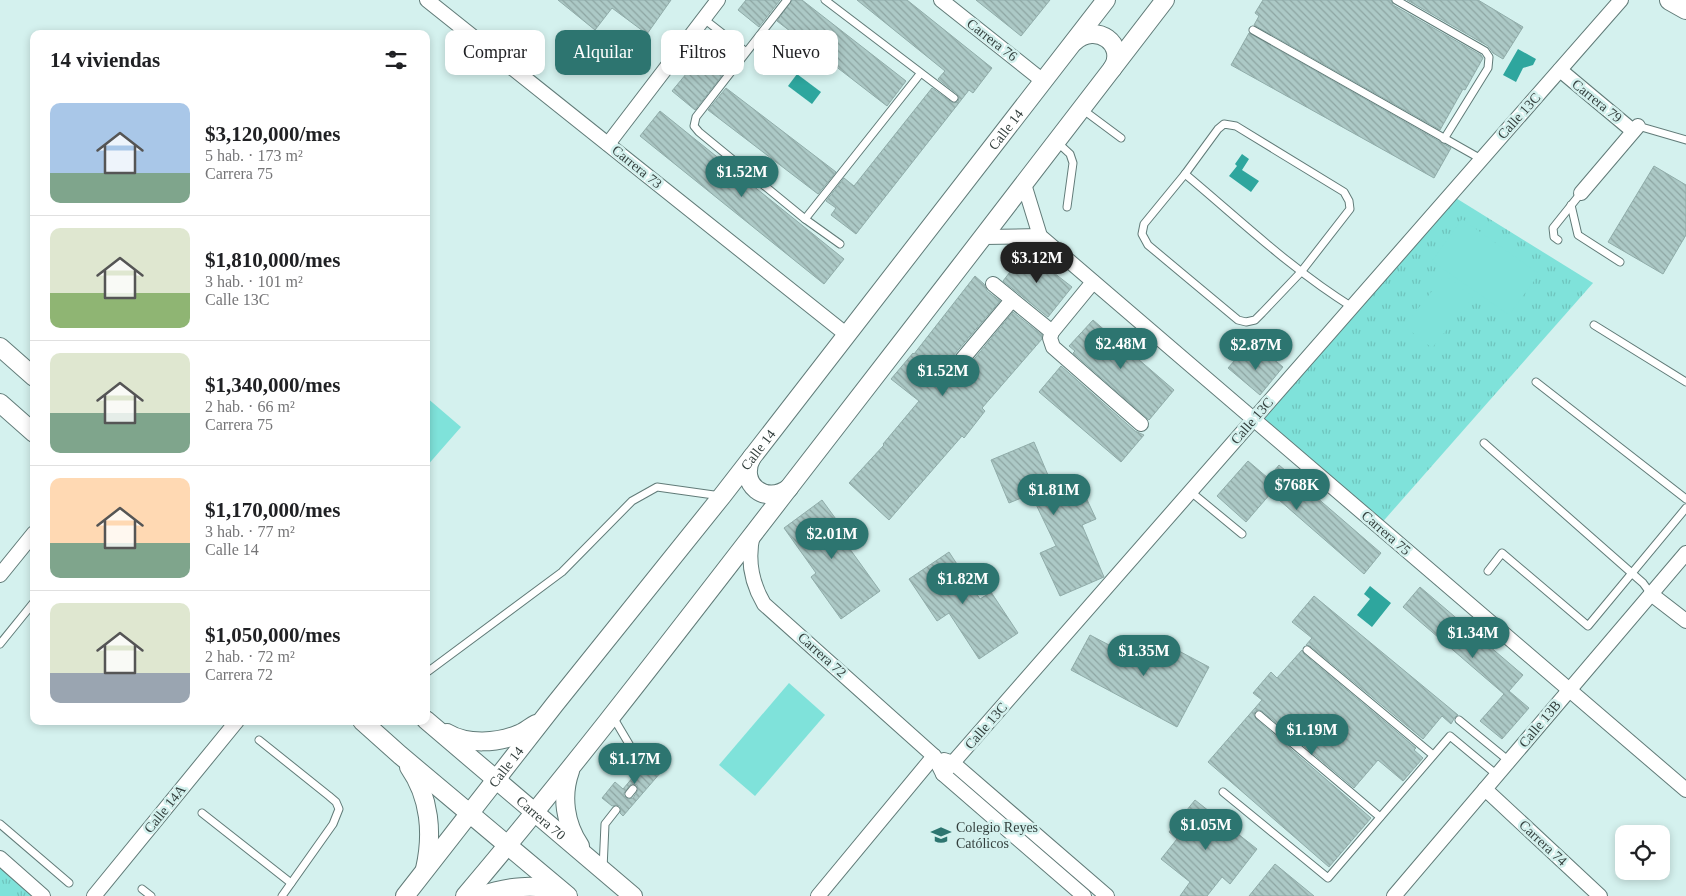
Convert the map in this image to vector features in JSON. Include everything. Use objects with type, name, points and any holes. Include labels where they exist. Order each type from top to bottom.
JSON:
[{"type":"main road","points":[[1670,0],[1686,9]]},
{"type":"street","name":"Carrera 73","points":[[427,0],[847,335]]},
{"type":"street","points":[[608,144],[718,0]]},
{"type":"street","name":"Carrera 76","points":[[941,0],[1043,81]]},
{"type":"street","name":"Calle 14","points":[[406,896],[555,704],[722,496],[1106,0]]},
{"type":"street","points":[[465,896],[572,766],[754,534],[1165,0]]},
{"type":"street","name":"Calle 13C","points":[[943,774],[1621,0]]},
{"type":"street","points":[[1073,42],[1086,34],[1093,33],[1101,34],[1107,38],[1115,51],[1114,66],[1110,72]]},
{"type":"street","name":"Carrera 79","points":[[1560,70],[1636,128]]},
{"type":"street","points":[[1580,193],[1636,128]]},
{"type":"street","points":[[984,237],[1040,236],[1024,184]]},
{"type":"street","name":"Carrera 75","points":[[1040,236],[1686,790]]},
{"type":"street","points":[[1093,282],[1052,332],[1050,338],[1054,348],[1141,424]]},
{"type":"street","points":[[993,284],[1052,332]]},
{"type":"street","points":[[954,369],[1012,300]]},
{"type":"street","points":[[0,347],[30,373]]},
{"type":"street","points":[[0,403],[30,429]]},
{"type":"street","points":[[752,457],[749,462],[748,474],[752,485],[756,489],[767,495],[773,495],[789,488]]},
{"type":"street","name":"Carrera 72","points":[[754,534],[750,552],[750,570],[755,588],[764,604],[934,756],[953,763],[1107,896]]},
{"type":"street","points":[[0,575],[30,538]]},
{"type":"street","name":"Calle 13B","points":[[1396,896],[1686,553]]},
{"type":"street","points":[[1651,594],[1686,621]]},
{"type":"street","points":[[430,723],[450,735],[473,741],[497,741],[519,734],[539,722],[555,704]]},
{"type":"street","name":"Carrera 70","points":[[430,724],[634,896]]},
{"type":"street","name":"Calle 14A","points":[[94,896],[234,725]]},
{"type":"street","points":[[366,725],[566,896]]},
{"type":"street","points":[[400,755],[418,785],[427,811],[430,832],[429,853],[424,873]]},
{"type":"street","points":[[818,896],[934,756]]},
{"type":"street","name":"Carrera 72","points":[[934,756],[943,774],[1084,896]]},
{"type":"street","points":[[572,766],[567,780],[565,796],[567,818],[575,839],[600,867]]},
{"type":"street","name":"Carrera 74","points":[[1485,789],[1600,896]]},
{"type":"street","points":[[0,858],[43,896]]},
{"type":"street","points":[[480,896],[499,889],[518,887],[539,888],[558,892],[566,896]]},
{"type":"lane","points":[[787,0],[696,117],[694,126],[804,219],[840,244]]},
{"type":"lane","points":[[825,0],[954,98]]},
{"type":"lane","points":[[1396,0],[1485,51],[1489,57],[1488,68],[1444,139]]},
{"type":"lane","points":[[704,19],[745,52]]},
{"type":"lane","points":[[1253,30],[1481,159]]},
{"type":"lane","points":[[804,219],[920,74]]},
{"type":"lane","points":[[1082,109],[1121,138]]},
{"type":"lane","points":[[1224,124],[1236,126],[1344,192],[1349,201],[1350,209],[1301,272],[1255,320],[1246,322],[1238,320],[1148,245],[1142,234],[1144,224],[1185,174],[1218,129],[1224,124]]},
{"type":"lane","points":[[1636,128],[1686,140]]},
{"type":"lane","points":[[1057,142],[1070,154],[1073,163],[1066,208]]},
{"type":"lane","points":[[1185,174],[1301,272],[1352,307]]},
{"type":"lane","points":[[1558,240],[1554,237],[1553,228],[1580,193]]},
{"type":"lane","points":[[1571,204],[1578,235],[1620,262]]},
{"type":"lane","points":[[1594,325],[1686,382]]},
{"type":"lane","points":[[1536,382],[1686,499]]},
{"type":"lane","points":[[1484,443],[1643,582],[1651,594]]},
{"type":"lane","points":[[430,669],[562,572],[632,500],[657,487],[722,496]]},
{"type":"lane","points":[[1191,492],[1242,534]]},
{"type":"lane","points":[[1488,571],[1502,554],[1588,626],[1686,508]]},
{"type":"lane","points":[[0,644],[30,607]]},
{"type":"lane","points":[[1307,650],[1433,755]]},
{"type":"lane","points":[[612,715],[642,766]]},
{"type":"lane","points":[[1259,715],[1380,817]]},
{"type":"lane","points":[[1459,720],[1509,761]]},
{"type":"lane","points":[[1223,792],[1328,878],[1450,736],[1497,775]]},
{"type":"lane","points":[[259,740],[336,802],[339,809],[333,824],[282,896]]},
{"type":"lane","points":[[600,867],[605,824],[616,810]]},
{"type":"lane","points":[[202,813],[291,883]]},
{"type":"lane","points":[[0,824],[69,884]]},
{"type":"lane","points":[[142,889],[151,896]]},
{"type":"green space","points":[[1451,195],[1593,283],[1379,526],[1254,420]]},
{"type":"green space","points":[[1462,219],[1539,274],[1509,315],[1432,261]]},
{"type":"green space","points":[[1445,275],[1473,297],[1432,348],[1404,326]]},
{"type":"green space","points":[[430,400],[461,427],[430,462]]},
{"type":"green space","points":[[789,683],[825,715],[755,796],[719,765]]},
{"type":"green space","points":[[0,858],[43,896],[0,896]]},
{"type":"shaded area","points":[[1518,49],[1536,59],[1533,65],[1523,68],[1516,82],[1503,75]]},
{"type":"shaded area","points":[[796,75],[798,75],[821,92],[812,104],[788,86]]},
{"type":"shaded area","points":[[1242,154],[1249,159],[1242,170],[1259,181],[1251,192],[1229,176],[1237,166],[1235,164]]},
{"type":"shaded area","points":[[1370,586],[1391,603],[1372,627],[1357,615],[1370,599],[1364,594]]},
{"type":"building","points":[[558,0],[671,0],[650,30],[642,30],[612,8],[595,30]]},
{"type":"building","points":[[746,0],[780,0],[759,27],[738,10]]},
{"type":"building","points":[[792,0],[802,0],[906,81],[887,106],[838,68],[838,30],[789,30],[777,21]]},
{"type":"building","points":[[857,0],[907,0],[992,68],[973,93],[969,90],[856,234],[831,215],[836,208],[826,201],[844,178],[854,186],[932,88],[953,103],[958,102],[959,98],[957,94],[938,79],[945,71]]},
{"type":"building","points":[[976,0],[1050,0],[1021,36]]},
{"type":"building","points":[[1263,0],[1391,0],[1393,5],[1481,55],[1483,58],[1440,130],[1254,25],[1259,16],[1255,13]]},
{"type":"building","points":[[1407,0],[1478,0],[1523,27],[1503,59],[1493,53],[1488,46]]},
{"type":"building","points":[[1249,33],[1451,148],[1434,178],[1231,65]]},
{"type":"building","points":[[685,75],[723,75],[695,110],[672,91]]},
{"type":"building","points":[[726,88],[836,172],[818,194],[708,110]]},
{"type":"building","points":[[660,111],[844,259],[824,284],[640,136]]},
{"type":"building","points":[[1654,166],[1686,185],[1686,235],[1663,274],[1608,242]]},
{"type":"building","points":[[1026,251],[1072,287],[1048,317],[1003,281]]},
{"type":"building","points":[[975,276],[984,284],[987,291],[1000,301],[947,363],[945,368],[948,375],[953,378],[961,375],[1013,312],[1042,335],[1042,339],[982,408],[985,411],[964,438],[962,436],[889,520],[849,483],[884,445],[919,401],[891,379],[914,354]]},
{"type":"building","points":[[1093,320],[1174,390],[1149,420],[1073,353],[1075,351],[1069,346]]},
{"type":"building","points":[[1242,352],[1256,363],[1265,352],[1283,367],[1260,395],[1228,368]]},
{"type":"building","points":[[1061,366],[1135,431],[1144,435],[1121,462],[1039,392]]},
{"type":"building","points":[[1034,442],[1053,487],[1076,476],[1096,519],[1082,525],[1104,577],[1060,596],[1040,553],[1056,546],[1031,494],[1009,503],[991,460]]},
{"type":"building","points":[[1248,461],[1268,478],[1279,465],[1381,553],[1364,574],[1271,493],[1246,522],[1217,496]]},
{"type":"building","points":[[822,500],[852,541],[847,545],[880,591],[841,619],[811,577],[816,573],[784,528]]},
{"type":"building","points":[[949,552],[980,599],[991,592],[1018,633],[979,659],[949,613],[937,621],[909,579]]},
{"type":"building","points":[[1420,587],[1523,675],[1509,691],[1529,708],[1502,739],[1480,721],[1504,694],[1403,607]]},
{"type":"building","points":[[1314,596],[1458,715],[1451,724],[1442,716],[1423,739],[1310,646],[1306,645],[1312,638],[1292,622]]},
{"type":"building","points":[[1090,635],[1147,665],[1160,641],[1209,667],[1177,727],[1071,670]]},
{"type":"building","points":[[1302,650],[1304,654],[1416,748],[1414,750],[1423,758],[1403,781],[1378,760],[1354,788],[1262,711],[1255,711],[1256,719],[1371,818],[1329,867],[1208,762],[1262,700],[1253,693],[1271,672],[1277,678]]},
{"type":"building","points":[[653,753],[668,764],[623,816],[620,813],[620,806],[612,806],[602,798],[615,782],[623,789],[639,770],[645,770],[646,762]],"holes":[[[631,784],[637,785],[638,790],[633,798],[628,799],[624,796],[624,793]]]},
{"type":"building","points":[[1195,800],[1257,849],[1230,884],[1222,877],[1207,896],[1180,896],[1190,882],[1161,859],[1177,839],[1169,832]]},
{"type":"building","points":[[1275,864],[1314,896],[1249,896]]},
{"type":"place","name":"Colegio Reyes Católicos","points":[[941,835]]}]
